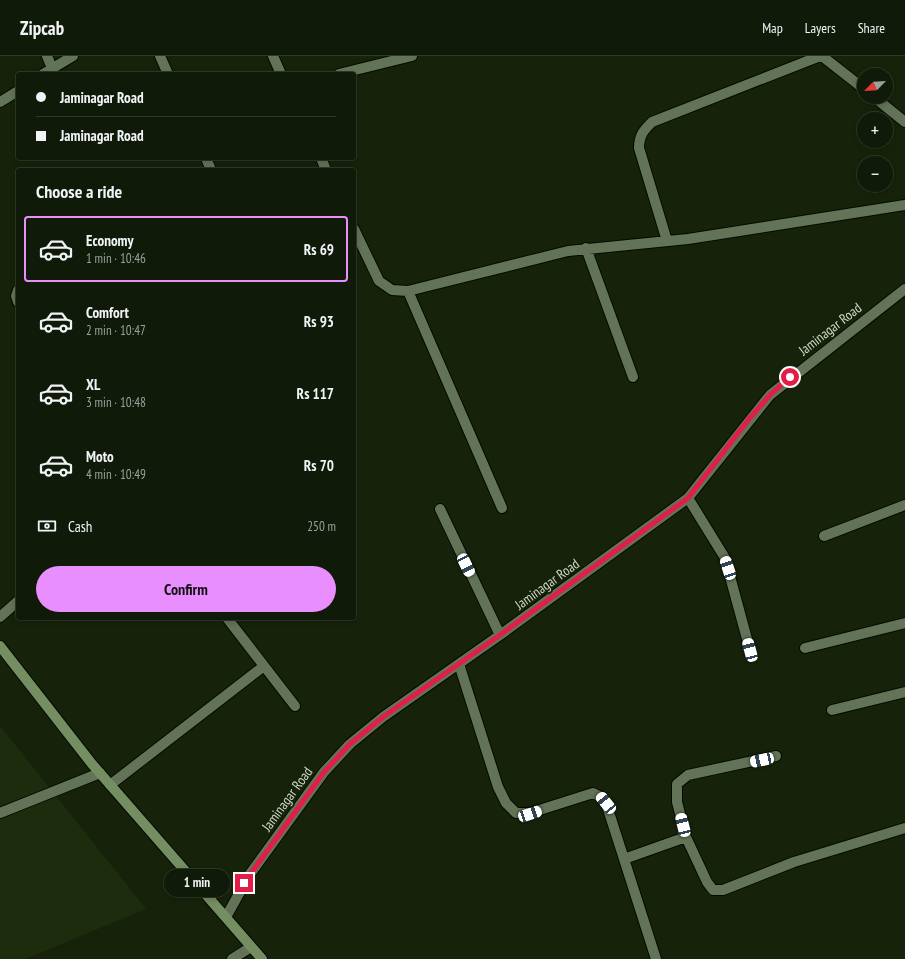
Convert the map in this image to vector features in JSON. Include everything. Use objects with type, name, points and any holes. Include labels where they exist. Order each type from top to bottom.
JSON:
[{"type":"street","points":[[47,56],[48,71],[73,56]]},
{"type":"street","points":[[160,56],[167,72]]},
{"type":"street","points":[[272,56],[280,72]]},
{"type":"street","points":[[347,72],[412,56]]},
{"type":"street","points":[[667,241],[639,148],[639,138],[652,122],[821,56],[857,84]]},
{"type":"street","points":[[0,102],[16,92]]},
{"type":"street","points":[[883,104],[905,122]]},
{"type":"street","points":[[356,233],[378,281],[392,290],[408,291],[568,251],[667,241],[905,205]]},
{"type":"street","points":[[586,248],[633,377]]},
{"type":"street","name":"Jaminagar Road","points":[[226,917],[250,874],[324,772],[350,744],[383,717],[500,635],[688,498],[770,395],[905,289]]},
{"type":"street","points":[[408,291],[502,508]]},
{"type":"street","points":[[688,498],[725,558],[750,650]]},
{"type":"street","points":[[824,536],[905,505]]},
{"type":"street","points":[[440,509],[500,635]]},
{"type":"street","points":[[0,617],[16,603]]},
{"type":"street","points":[[229,620],[295,706]]},
{"type":"street","points":[[806,648],[905,622]]},
{"type":"street","points":[[0,646],[110,785],[262,959]]},
{"type":"street","points":[[459,664],[498,787],[506,802],[516,813],[530,814],[593,793],[601,796],[606,803],[656,959]]},
{"type":"street","points":[[110,785],[264,666]]},
{"type":"street","points":[[832,710],[905,692]]},
{"type":"street","points":[[776,756],[688,775],[677,784],[677,802],[686,837],[713,890],[723,890],[794,862],[905,828]]},
{"type":"street","points":[[0,813],[100,773]]},
{"type":"street","points":[[624,859],[686,837]]},
{"type":"street","points":[[232,959],[251,947]]},
{"type":"shaded area","points":[[0,726],[146,909],[25,959],[0,959]]},
{"type":"route","points":[[244,883],[324,772],[350,744],[383,717],[500,635],[688,498],[749,419],[770,395],[790,377]]}]
